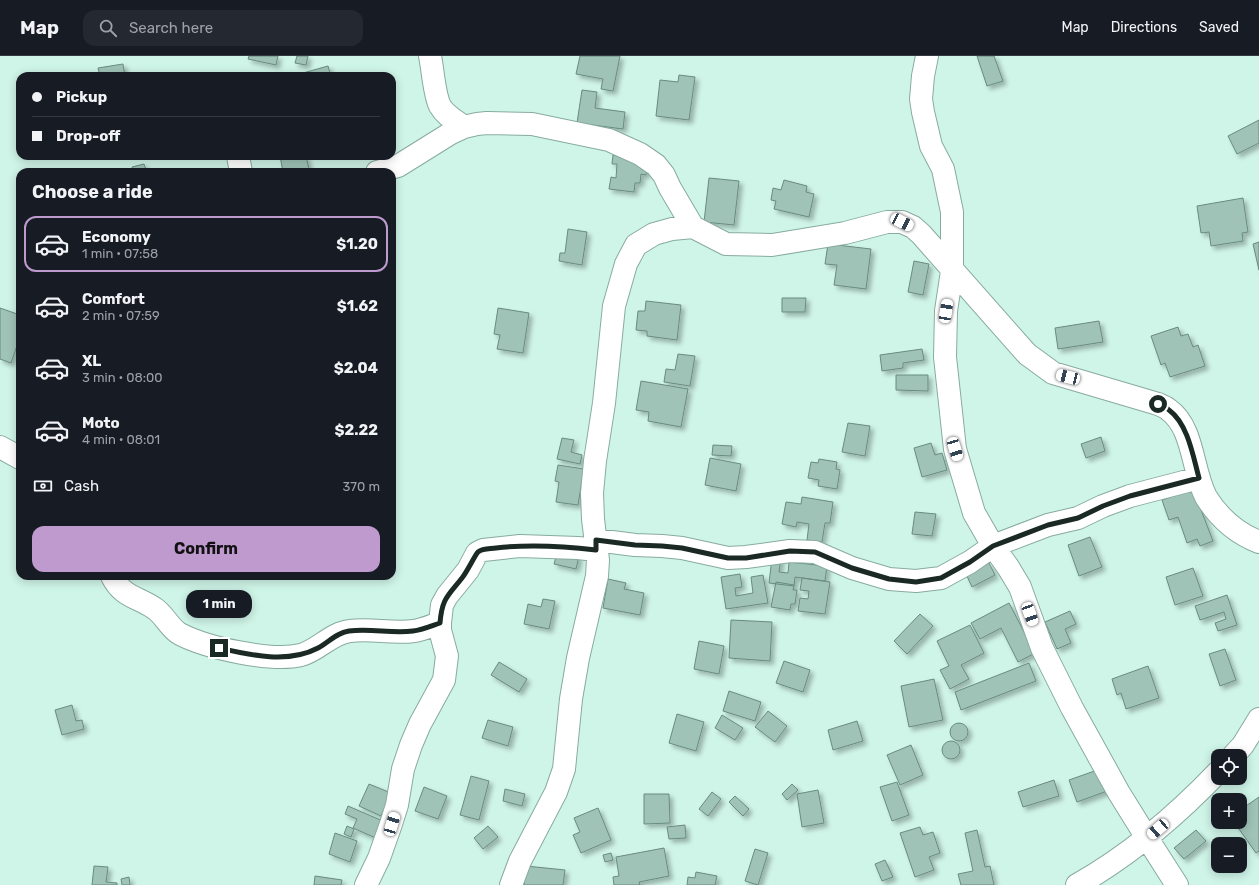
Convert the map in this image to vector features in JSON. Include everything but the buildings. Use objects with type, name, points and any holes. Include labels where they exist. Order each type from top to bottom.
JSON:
[{"type":"street","points":[[430,56],[440,106],[448,115],[464,127]]},
{"type":"street","points":[[927,56],[922,91],[922,112],[931,146],[943,169],[952,212],[952,271],[946,311],[945,357],[955,449],[974,514],[1020,587],[1042,648],[1072,708],[1146,838],[1178,885]]},
{"type":"street","points":[[391,168],[398,166],[450,133],[464,127],[487,123],[532,124],[609,140],[640,154],[656,165],[664,175],[693,227],[726,244],[772,245],[845,233],[887,222],[902,222],[913,227],[921,234],[952,271],[1027,354],[1053,373],[1158,404],[1170,410],[1178,420],[1189,439],[1199,478],[1206,496],[1230,527],[1259,542]]},
{"type":"street","points":[[511,885],[520,861],[556,792],[564,769],[571,699],[597,576],[598,560],[593,519],[592,493],[595,461],[604,403],[614,306],[626,264],[636,245],[654,234],[672,229],[693,227]]},
{"type":"street","points":[[0,447],[16,456]]},
{"type":"street","points":[[366,885],[379,858],[392,824],[403,769],[411,745],[420,724],[444,680],[447,656],[440,630],[442,605],[447,596],[468,570],[477,553],[483,550],[520,546],[578,548],[596,545],[635,545],[675,548],[728,558],[746,558],[790,551],[815,552],[852,568],[889,579],[916,582],[941,578],[970,562],[993,546],[1048,525],[1078,518],[1103,506],[1130,496],[1199,478]]},
{"type":"street","points":[[115,580],[125,592],[133,598],[153,607],[160,612],[178,633],[206,644],[232,651],[261,656],[301,655],[318,648],[334,636],[349,631],[414,631],[440,623]]},
{"type":"street","points":[[1239,749],[1259,719]]},
{"type":"street","points":[[1077,885],[1121,858],[1180,810],[1211,779]]},
{"type":"route","points":[[219,648],[261,656],[301,655],[318,648],[334,636],[349,631],[414,631],[440,623],[442,605],[447,596],[468,570],[477,553],[483,550],[510,546],[564,547],[596,550],[596,540],[635,545],[682,548],[728,558],[746,558],[790,551],[815,552],[852,568],[889,579],[916,582],[941,578],[970,562],[993,546],[1048,525],[1078,518],[1103,506],[1130,496],[1199,478],[1189,439],[1178,420],[1170,410],[1158,404]]}]
